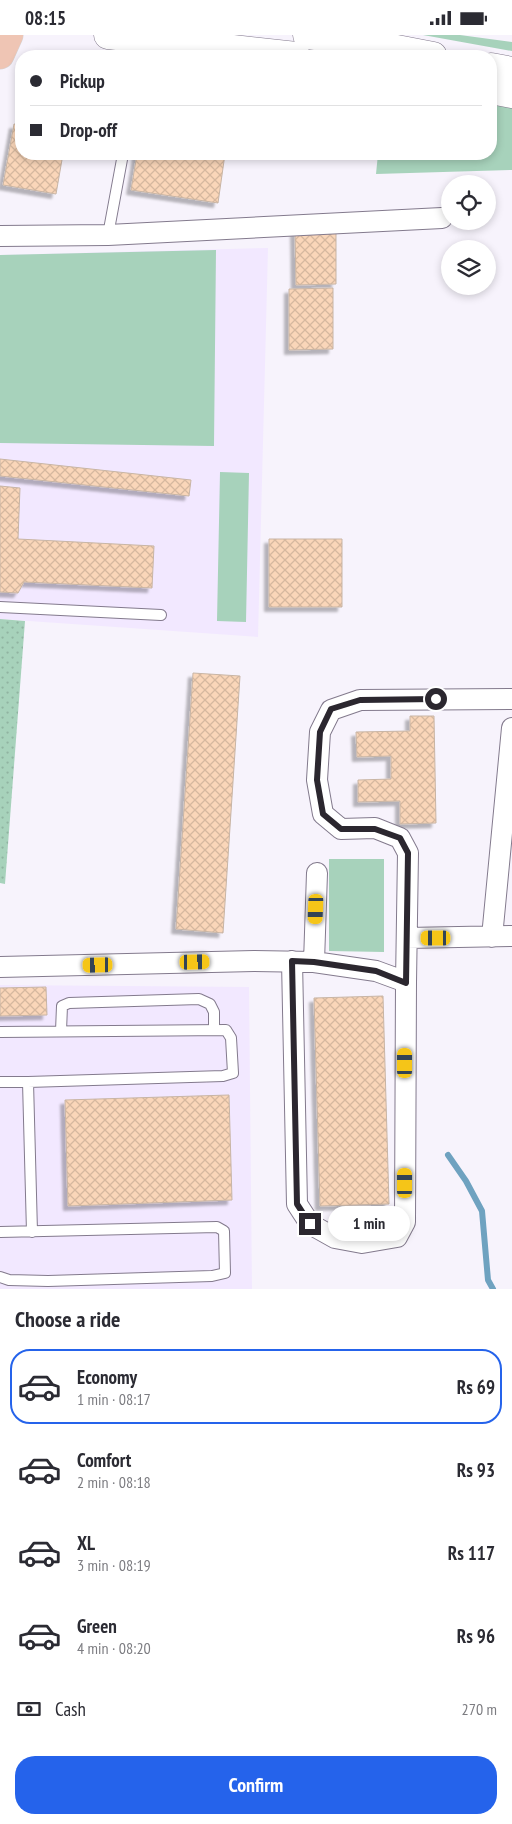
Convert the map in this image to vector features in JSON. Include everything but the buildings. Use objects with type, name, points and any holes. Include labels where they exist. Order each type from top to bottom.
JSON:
[{"type":"main road","points":[[0,55],[9,35]]},
{"type":"street","points":[[108,35],[242,50]]},
{"type":"street","points":[[307,35],[400,50]]},
{"type":"street","points":[[497,68],[512,71]]},
{"type":"street","points":[[497,91],[512,94]]},
{"type":"street","points":[[0,236],[108,235],[441,218]]},
{"type":"street","points":[[292,961],[297,1204],[310,1224],[335,1238],[362,1243],[397,1237],[405,1223],[408,853],[400,838],[375,829],[341,829],[323,814],[317,780],[320,732],[331,709],[360,700],[512,699]]},
{"type":"street","points":[[492,937],[512,728]]},
{"type":"street","points":[[314,962],[317,873]]},
{"type":"street","points":[[407,938],[512,937]]},
{"type":"street","points":[[0,967],[292,961],[314,962],[376,971],[406,983]]},
{"type":"lane","points":[[108,235],[122,160]]},
{"type":"lane","points":[[0,607],[160,615]]},
{"type":"lane","points":[[60,1031],[62,1006],[69,1003],[199,999],[210,1004],[214,1012],[214,1030]]},
{"type":"lane","points":[[0,1032],[226,1030],[231,1039],[233,1073],[222,1076],[0,1082]]},
{"type":"lane","points":[[28,1082],[32,1232]]},
{"type":"lane","points":[[0,1232],[217,1227],[224,1231],[225,1273],[212,1276],[48,1281],[9,1280],[0,1277]]},
{"type":"shaded area","points":[[268,248],[258,637],[0,619],[0,255]]},
{"type":"shaded area","points":[[0,985],[249,987],[252,1289],[0,1289]]},
{"type":"green space","points":[[423,35],[460,35],[512,42],[512,51]]},
{"type":"green space","points":[[497,101],[512,104],[512,170],[376,174],[377,160],[497,160]]},
{"type":"green space","points":[[216,250],[214,446],[0,443],[0,255]]},
{"type":"green space","points":[[220,472],[249,473],[246,622],[217,621]]},
{"type":"green space","points":[[0,619],[25,621],[5,884],[0,883]]},
{"type":"green space","points":[[329,859],[384,859],[384,952],[329,951]]},
{"type":"waterway","points":[[448,1155],[466,1181],[482,1211],[488,1280],[493,1289]]},
{"type":"route","points":[[310,1224],[297,1204],[292,961],[314,962],[376,971],[406,983],[407,938],[408,853],[400,838],[375,829],[341,829],[323,814],[317,780],[320,732],[331,709],[360,700],[436,699]]}]
